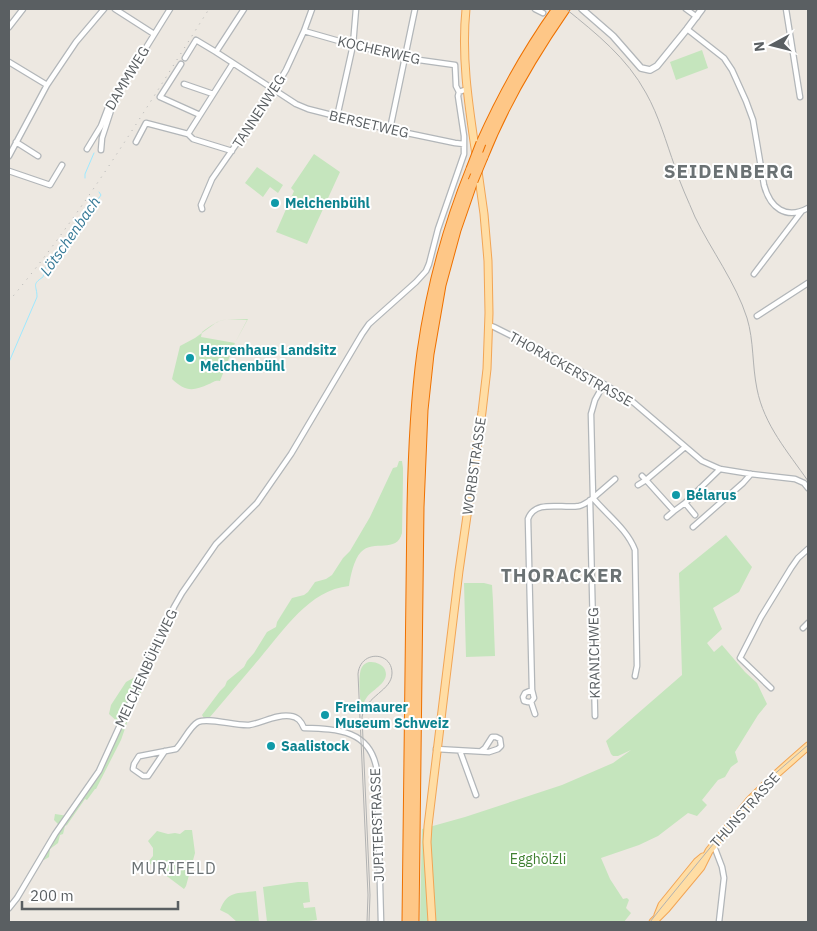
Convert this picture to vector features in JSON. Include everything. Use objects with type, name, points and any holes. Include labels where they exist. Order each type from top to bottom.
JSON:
[{"type":"highway","points":[[414,922],[419,498],[424,396],[430,340],[441,285],[454,237],[482,157],[514,90],[557,9]]},
{"type":"highway","points":[[407,922],[412,507],[417,402],[424,339],[436,277],[452,222],[481,143],[509,87],[565,9]]},
{"type":"main road","name":"WORBSTRASSE","points":[[432,922],[427,831],[469,496],[483,402],[489,325],[486,239],[465,61],[466,9]]},
{"type":"main road","name":"THUNSTRASSE","points":[[655,920],[700,867],[706,855],[758,791],[808,746]]},
{"type":"street","points":[[9,27],[23,9]]},
{"type":"street","points":[[9,156],[47,85],[76,42],[104,9]]},
{"type":"street","points":[[116,9],[154,34]]},
{"type":"street","name":"DAMMWEG","points":[[86,149],[101,126],[109,105],[170,9]]},
{"type":"street","points":[[216,52],[244,9]]},
{"type":"street","name":"TANNENWEG","points":[[202,209],[201,205],[212,179],[286,70],[304,32],[312,9]]},
{"type":"street","points":[[338,117],[353,45],[356,9]]},
{"type":"street","points":[[390,129],[415,9]]},
{"type":"street","points":[[535,9],[543,13]]},
{"type":"street","points":[[582,9],[613,36],[637,64],[646,70],[657,66],[702,9]]},
{"type":"street","points":[[686,9],[697,17]]},
{"type":"street","points":[[786,9],[800,97]]},
{"type":"street","points":[[688,29],[724,58],[732,70],[753,120],[764,185],[771,202],[777,208],[784,211],[794,212],[806,209]]},
{"type":"street","name":"KOCHERWEG","points":[[304,32],[405,58],[456,65],[456,86],[459,92]]},
{"type":"street","name":"BERSETWEG","points":[[185,58],[196,40],[302,107],[319,113],[464,144]]},
{"type":"street","points":[[9,62],[47,85]]},
{"type":"street","points":[[188,134],[233,63]]},
{"type":"street","points":[[181,64],[160,97],[200,115]]},
{"type":"street","points":[[184,84],[213,94]]},
{"type":"street","points":[[464,144],[458,96],[459,92],[468,89]]},
{"type":"street","points":[[101,150],[102,138],[116,96]]},
{"type":"street","points":[[136,142],[146,123],[188,134],[193,139],[232,151]]},
{"type":"street","points":[[16,142],[38,156]]},
{"type":"street","name":"MELCHENBÜHLWEG","points":[[9,908],[17,898],[55,834],[98,771],[182,593],[216,544],[257,503],[292,454],[369,324],[426,271],[438,229],[464,154],[464,144]]},
{"type":"street","points":[[9,171],[50,186],[62,165]]},
{"type":"street","points":[[754,274],[806,209]]},
{"type":"street","points":[[757,316],[808,284]]},
{"type":"street","name":"THORACKERSTRASSE","points":[[489,325],[604,384],[641,408],[702,461],[720,469],[796,479],[804,483],[808,488]]},
{"type":"street","name":"KRANICHWEG","points":[[595,716],[591,414],[595,400],[604,384]]},
{"type":"street","points":[[638,485],[644,478],[685,447]]},
{"type":"street","points":[[667,517],[685,503],[720,469]]},
{"type":"street","points":[[693,527],[744,483],[751,474]]},
{"type":"street","points":[[644,478],[674,512]]},
{"type":"street","points":[[535,714],[531,702],[534,698],[532,690],[529,516],[532,511],[538,508],[580,506],[592,499],[615,479]]},
{"type":"street","points":[[592,499],[624,532],[631,541],[634,550],[637,666],[635,676]]},
{"type":"street","points":[[685,503],[695,515]]},
{"type":"street","points":[[771,688],[740,658],[761,617],[791,568],[808,549]]},
{"type":"street","points":[[804,628],[808,623]]},
{"type":"street","points":[[531,702],[524,701],[523,697],[525,693],[532,690]]},
{"type":"street","name":"JUPITERSTRASSE","points":[[165,751],[148,776],[143,776],[134,769],[133,765],[139,756],[165,751],[176,749],[193,726],[204,720],[249,725],[280,716],[291,716],[300,721],[304,728],[346,732],[360,739],[371,751],[376,772],[381,922]]},
{"type":"street","points":[[436,749],[489,752],[501,746],[500,739],[496,736],[492,737],[481,751]]},
{"type":"street","points":[[460,751],[476,795]]},
{"type":"street","points":[[714,846],[724,878],[719,922]]},
{"type":"green space","points":[[702,50],[708,68],[676,80],[670,62]]},
{"type":"green space","points":[[314,154],[340,172],[307,244],[276,232],[294,191],[291,188]]},
{"type":"green space","points":[[257,167],[283,185],[278,193],[270,187],[263,197],[245,183]]},
{"type":"green space","points":[[227,319],[248,319],[235,343],[247,320]]},
{"type":"green space","points":[[202,333],[201,337],[235,343],[220,381],[203,387],[189,389],[172,379],[180,346]]},
{"type":"green space","points":[[399,461],[402,461],[403,468],[402,533],[399,539],[390,545],[372,546],[361,552],[354,563],[349,586],[335,589],[322,595],[298,613],[209,720],[205,720],[202,715],[227,681],[244,667],[267,632],[276,627],[277,622],[292,598],[304,595],[315,582],[332,575],[350,551],[370,517],[393,468],[397,467]]},
{"type":"green space","name":"Egghölzli","points":[[726,535],[752,567],[739,592],[713,608],[722,629],[707,643],[714,652],[722,645],[757,683],[767,704],[735,752],[738,762],[731,767],[725,777],[718,780],[702,800],[707,805],[697,816],[688,813],[658,836],[639,845],[601,858],[610,879],[623,899],[627,898],[629,900],[626,908],[631,913],[624,922],[420,922],[422,829],[562,785],[613,763],[631,750],[618,756],[613,756],[606,741],[682,675],[679,573]]},
{"type":"green space","points":[[464,583],[492,585],[495,656],[466,657]]},
{"type":"green space","points":[[369,662],[382,666],[386,677],[366,699],[361,713],[359,682],[362,667]]},
{"type":"green space","points":[[135,677],[138,680],[137,686],[142,690],[129,717],[121,740],[96,789],[87,800],[85,799],[65,826],[58,843],[50,849],[49,857],[44,860],[41,859],[61,827],[54,820],[55,814],[68,816],[99,771],[121,725],[109,714],[111,705],[126,682]]},
{"type":"green space","points":[[185,830],[192,830],[195,853],[184,889],[148,862],[153,856],[153,848],[148,841],[157,831],[168,834],[180,834]]},
{"type":"green space","points":[[308,882],[310,902],[303,903],[304,908],[315,907],[317,920],[267,922],[263,887]]},
{"type":"green space","points":[[256,891],[259,922],[237,922],[220,910],[226,899],[230,896]]},
{"type":"waterway","name":"Lötschenbach","points":[[85,178],[94,153]]},
{"type":"waterway","name":"Lötschenbach","points":[[9,362],[37,297],[36,284],[43,277],[48,265],[64,249],[72,233],[90,211],[94,201],[99,198],[101,195],[99,192]]},
{"type":"tram line","points":[[566,9],[600,37],[621,58],[638,80],[651,102],[679,180],[695,217],[730,279],[747,318],[760,402],[778,438],[808,481]]},
{"type":"tram line","points":[[367,922],[368,895],[358,674],[360,666],[364,661],[376,656],[387,660],[391,666],[392,673],[388,684],[368,703],[362,717],[370,895],[369,922]]},
{"type":"tram line","points":[[650,922],[749,800],[770,778],[808,745]]},
{"type":"railway","points":[[9,301],[37,267],[89,195],[209,9]]},
{"type":"place","name":"Melchenbühl","points":[[275,203]]},
{"type":"place","name":"Herrenhaus Landsitz Melchenbühl","points":[[190,358]]},
{"type":"place","name":"Bélarus","points":[[676,495]]},
{"type":"place","name":"Freimaurer Museum Schweiz","points":[[325,715]]},
{"type":"place","name":"Saalistock","points":[[271,746]]},
{"type":"district","name":"SEIDENBERG","points":[[729,171]]},
{"type":"district","name":"THORACKER","points":[[562,575]]},
{"type":"district","name":"MURIFELD","points":[[174,868]]}]
